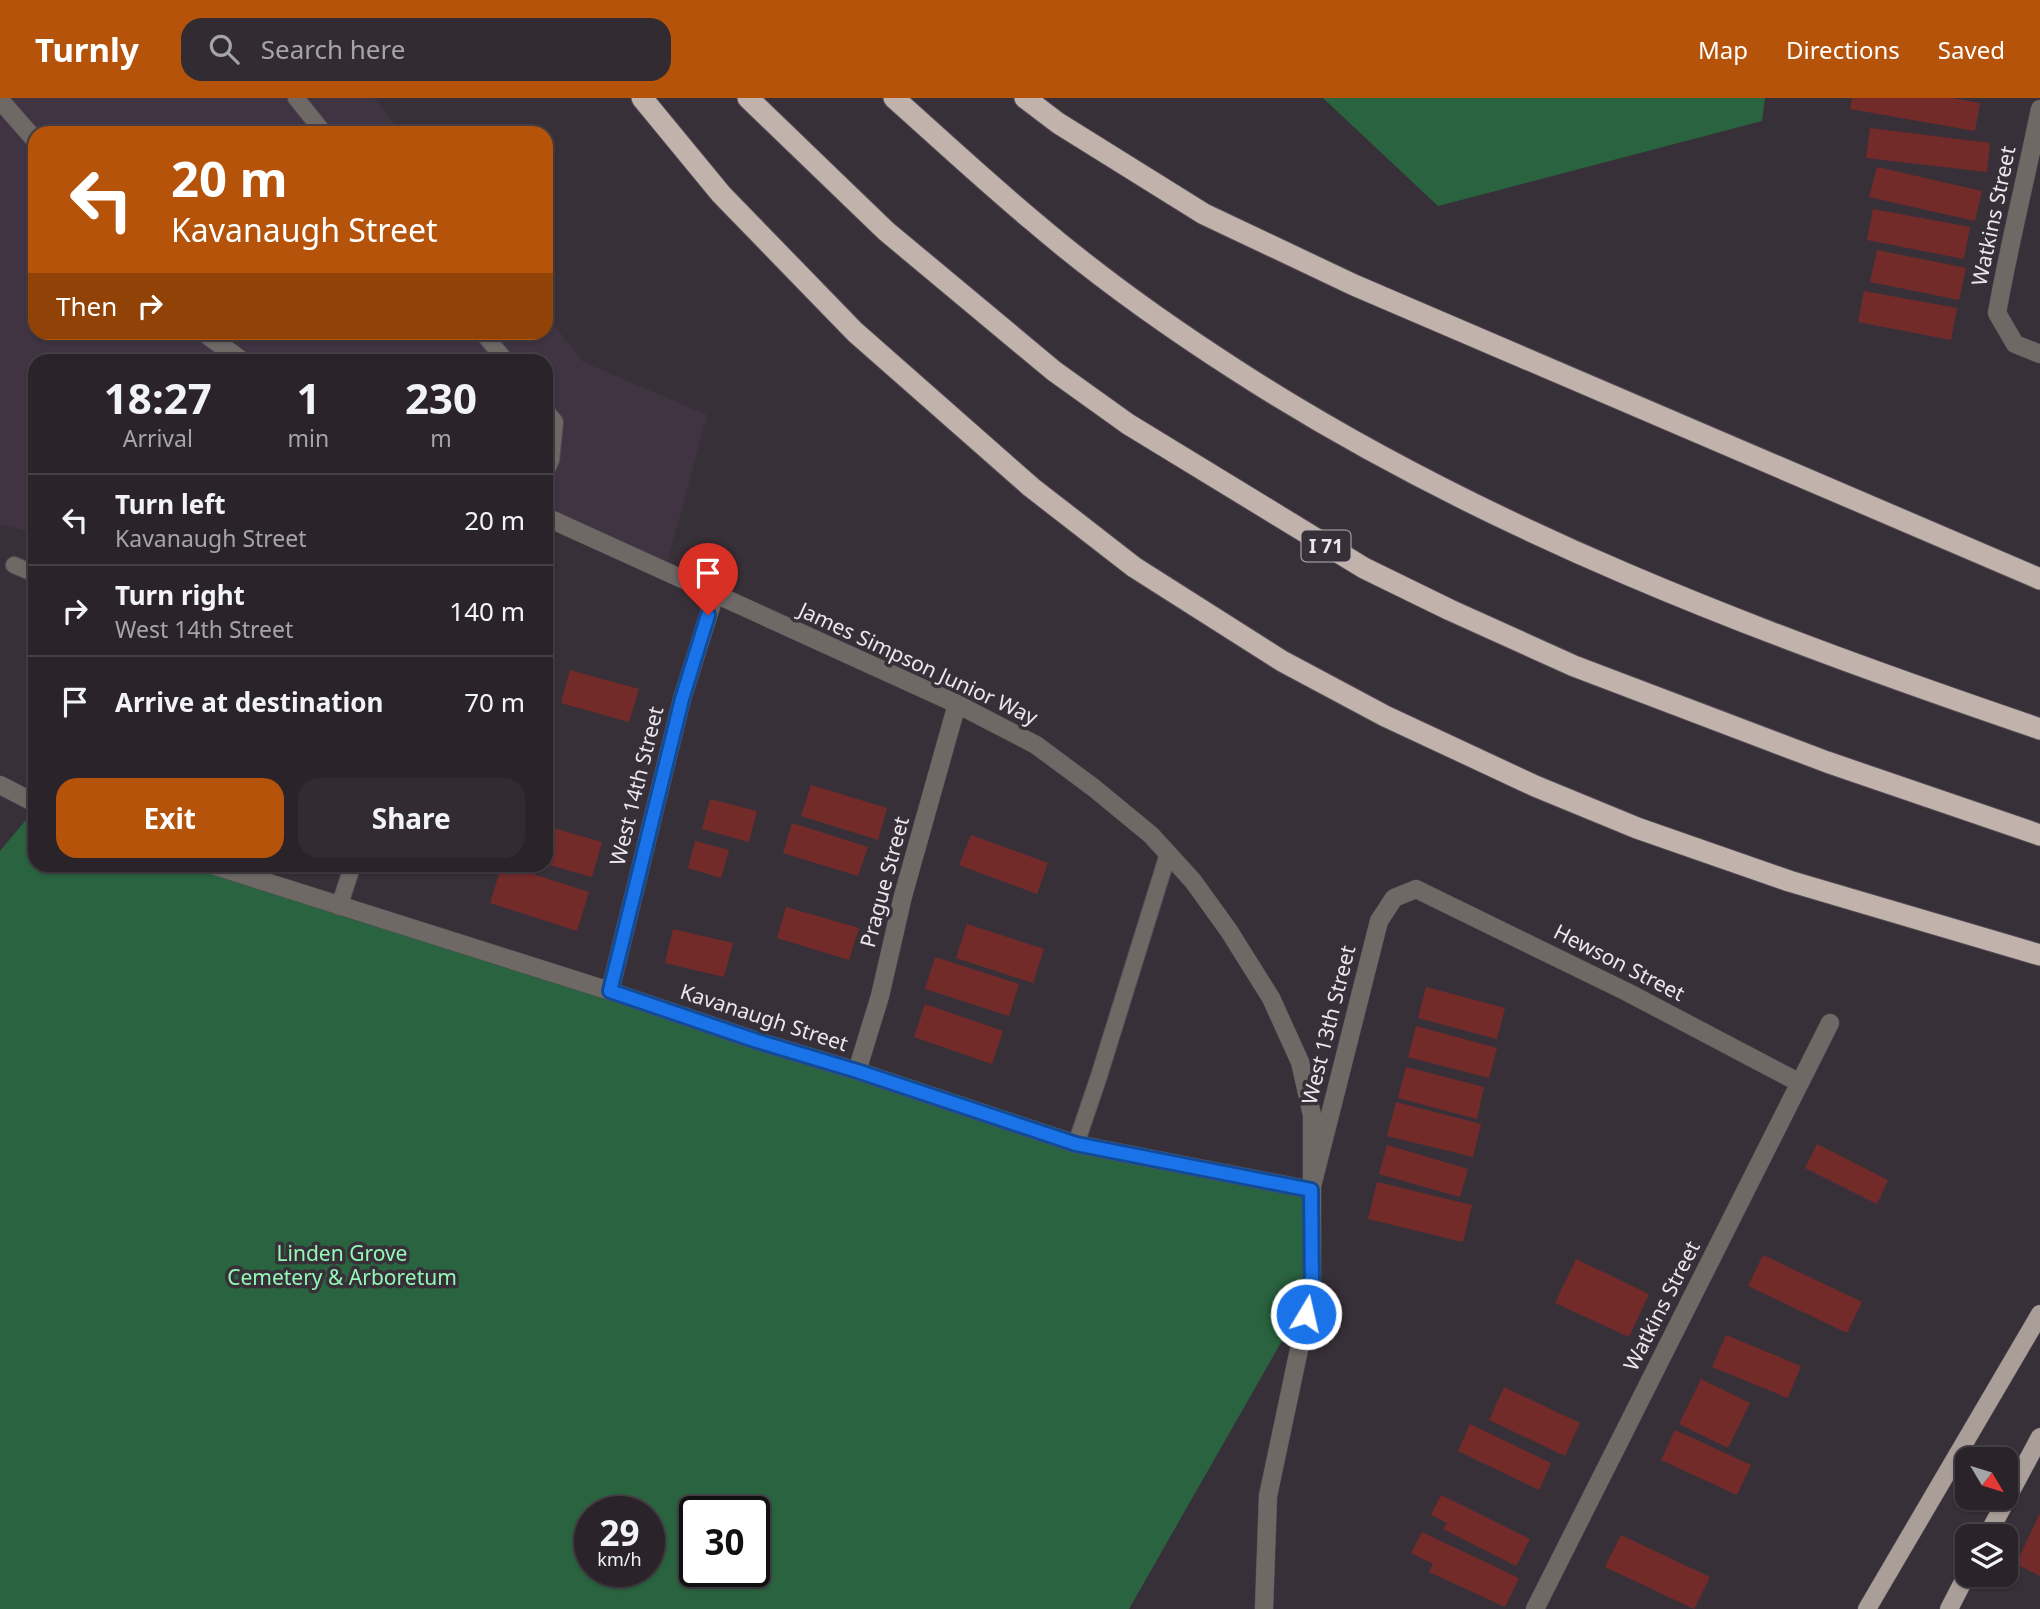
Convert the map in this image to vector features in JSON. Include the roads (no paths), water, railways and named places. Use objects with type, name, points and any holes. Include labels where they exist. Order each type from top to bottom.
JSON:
[{"type":"highway","points":[[642,98],[720,194],[855,332],[917,387],[1031,487],[1134,567],[1282,661],[1385,716],[1535,786],[1637,828],[1789,881],[2040,955]]},
{"type":"highway","name":"I 71","points":[[748,98],[886,231],[1054,371],[1128,425],[1364,568],[1574,666],[1827,762],[2040,835]]},
{"type":"highway","points":[[894,98],[1034,223],[1138,303],[1237,371],[1402,469],[1514,525],[1629,577],[1866,670],[2040,729]]},
{"type":"highway","points":[[1025,98],[1058,123],[1204,214],[1354,285],[2040,579]]},
{"type":"highway","points":[[2004,823],[2040,841]]},
{"type":"main road","points":[[1867,1609],[2040,1314]]},
{"type":"main road","points":[[1993,1524],[2040,1437]]},
{"type":"main road","points":[[1948,1609],[1960,1587]]},
{"type":"street","points":[[0,100],[28,132]]},
{"type":"street","name":"Watkins Street","points":[[2040,109],[2012,231],[1997,313],[2015,344],[2040,354]]},
{"type":"street","points":[[214,340],[233,354]]},
{"type":"street","name":"James Simpson Junior Way","points":[[553,520],[957,704],[1036,745],[1151,835],[1193,881],[1230,931],[1271,999],[1300,1062],[1312,1115],[1312,1288],[1268,1496],[1264,1609]]},
{"type":"street","name":"West 14th Street","points":[[610,991],[682,699],[715,594]]},
{"type":"street","name":"Prague Street","points":[[857,1071],[880,996],[903,896],[957,704]]},
{"type":"street","points":[[0,785],[28,799]]},
{"type":"street","name":"Kavanaugh Street","points":[[233,872],[610,991],[1076,1144],[1311,1190]]},
{"type":"street","name":"West 13th Street","points":[[1311,1190],[1379,921],[1394,898],[1416,889]]},
{"type":"street","name":"Hewson Street","points":[[1416,889],[1627,992],[1800,1083]]},
{"type":"street","name":"Watkins Street","points":[[1535,1609],[1830,1023]]},
{"type":"lane","points":[[296,98],[318,126]]},
{"type":"lane","points":[[489,340],[500,354]]},
{"type":"lane","points":[[553,420],[553,441]]},
{"type":"lane","points":[[14,565],[28,571]]},
{"type":"lane","points":[[1076,1144],[1168,854]]},
{"type":"lane","points":[[339,907],[350,872]]},
{"type":"park label","name":"Linden Grove Cemetery & Arboretum","points":[[342,1266]]}]
